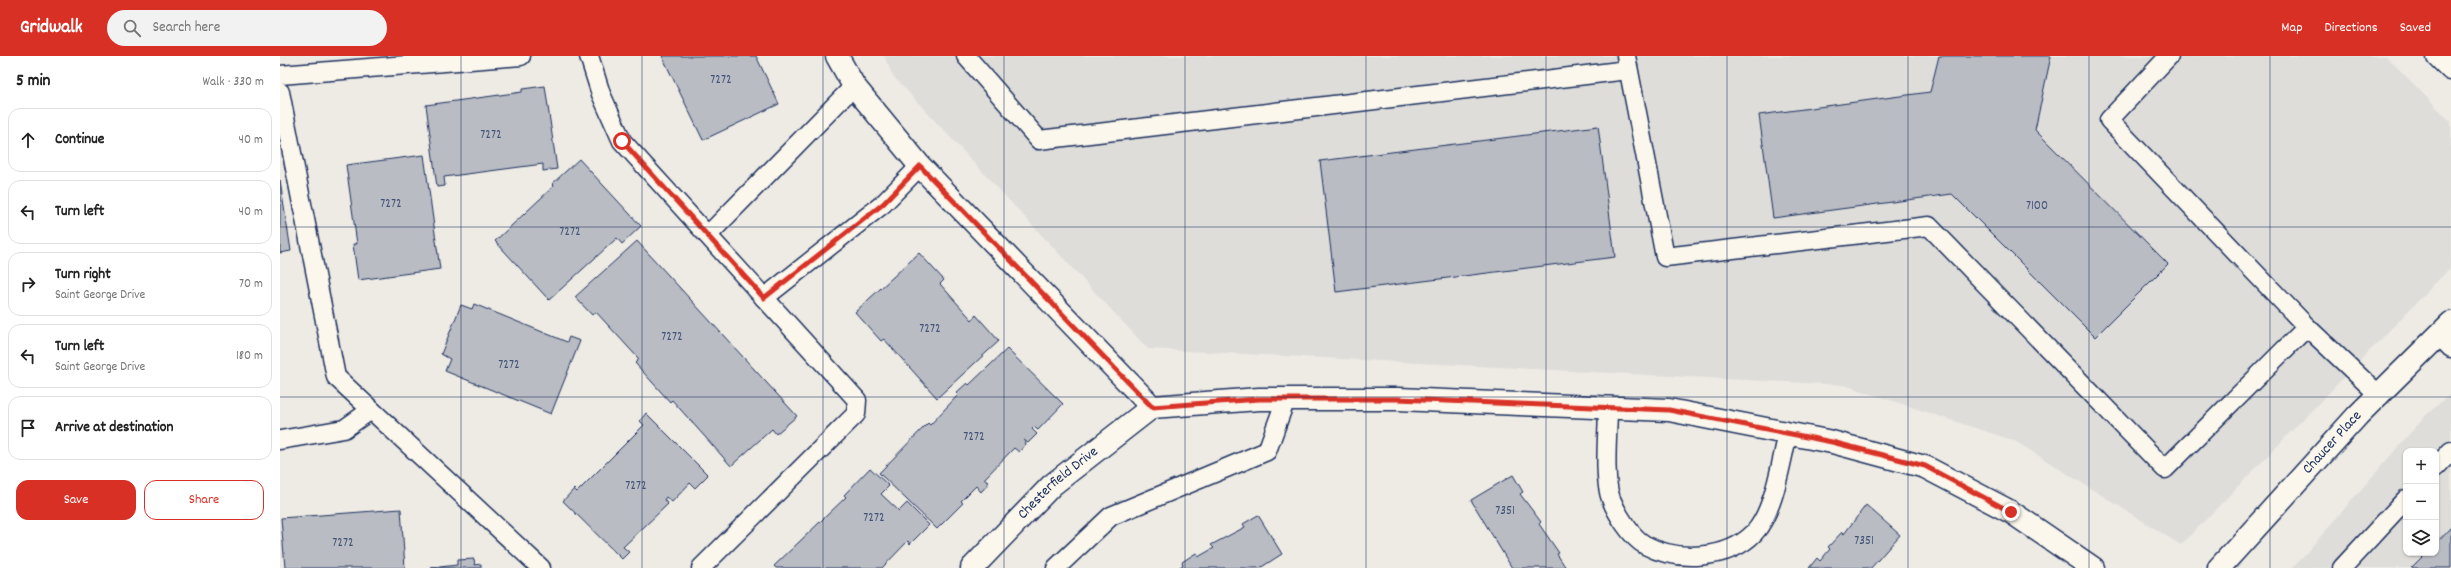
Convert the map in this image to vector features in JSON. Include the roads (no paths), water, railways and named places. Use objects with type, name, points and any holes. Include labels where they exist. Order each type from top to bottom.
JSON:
[{"type":"street","points":[[837,56],[854,86],[920,166],[1152,407],[1286,399],[1398,399],[1669,410],[1788,434],[1925,466],[2011,512],[2093,568]]},
{"type":"street","points":[[2438,56],[2451,69]]},
{"type":"street","name":"Chaucer Place","points":[[2228,565],[2358,415],[2447,336]]},
{"type":"street","name":"Chesterfield Drive","points":[[972,568],[1052,485],[1152,407]]},
{"type":"lane","points":[[280,75],[521,56]]},
{"type":"lane","points":[[589,56],[602,94],[622,141],[857,400],[856,414],[701,568]]},
{"type":"lane","points":[[966,56],[1039,140],[1627,63],[1665,257],[1929,226],[2165,469],[2306,327]]},
{"type":"lane","points":[[2169,56],[2109,120],[2306,327],[2380,396]]},
{"type":"lane","points":[[708,236],[854,86]]},
{"type":"lane","points":[[280,92],[336,377],[541,568]]},
{"type":"lane","points":[[764,298],[883,204],[920,166]]},
{"type":"lane","points":[[1056,568],[1111,516],[1267,451],[1286,399]]},
{"type":"lane","points":[[1608,408],[1608,473],[1610,498],[1632,533],[1645,545],[1673,554],[1709,555],[1732,548],[1754,533],[1771,504],[1788,434]]},
{"type":"lane","points":[[280,440],[344,429],[371,410]]},
{"type":"lane","points":[[2439,464],[2451,450]]},
{"type":"lane","points":[[2342,568],[2403,502]]}]
